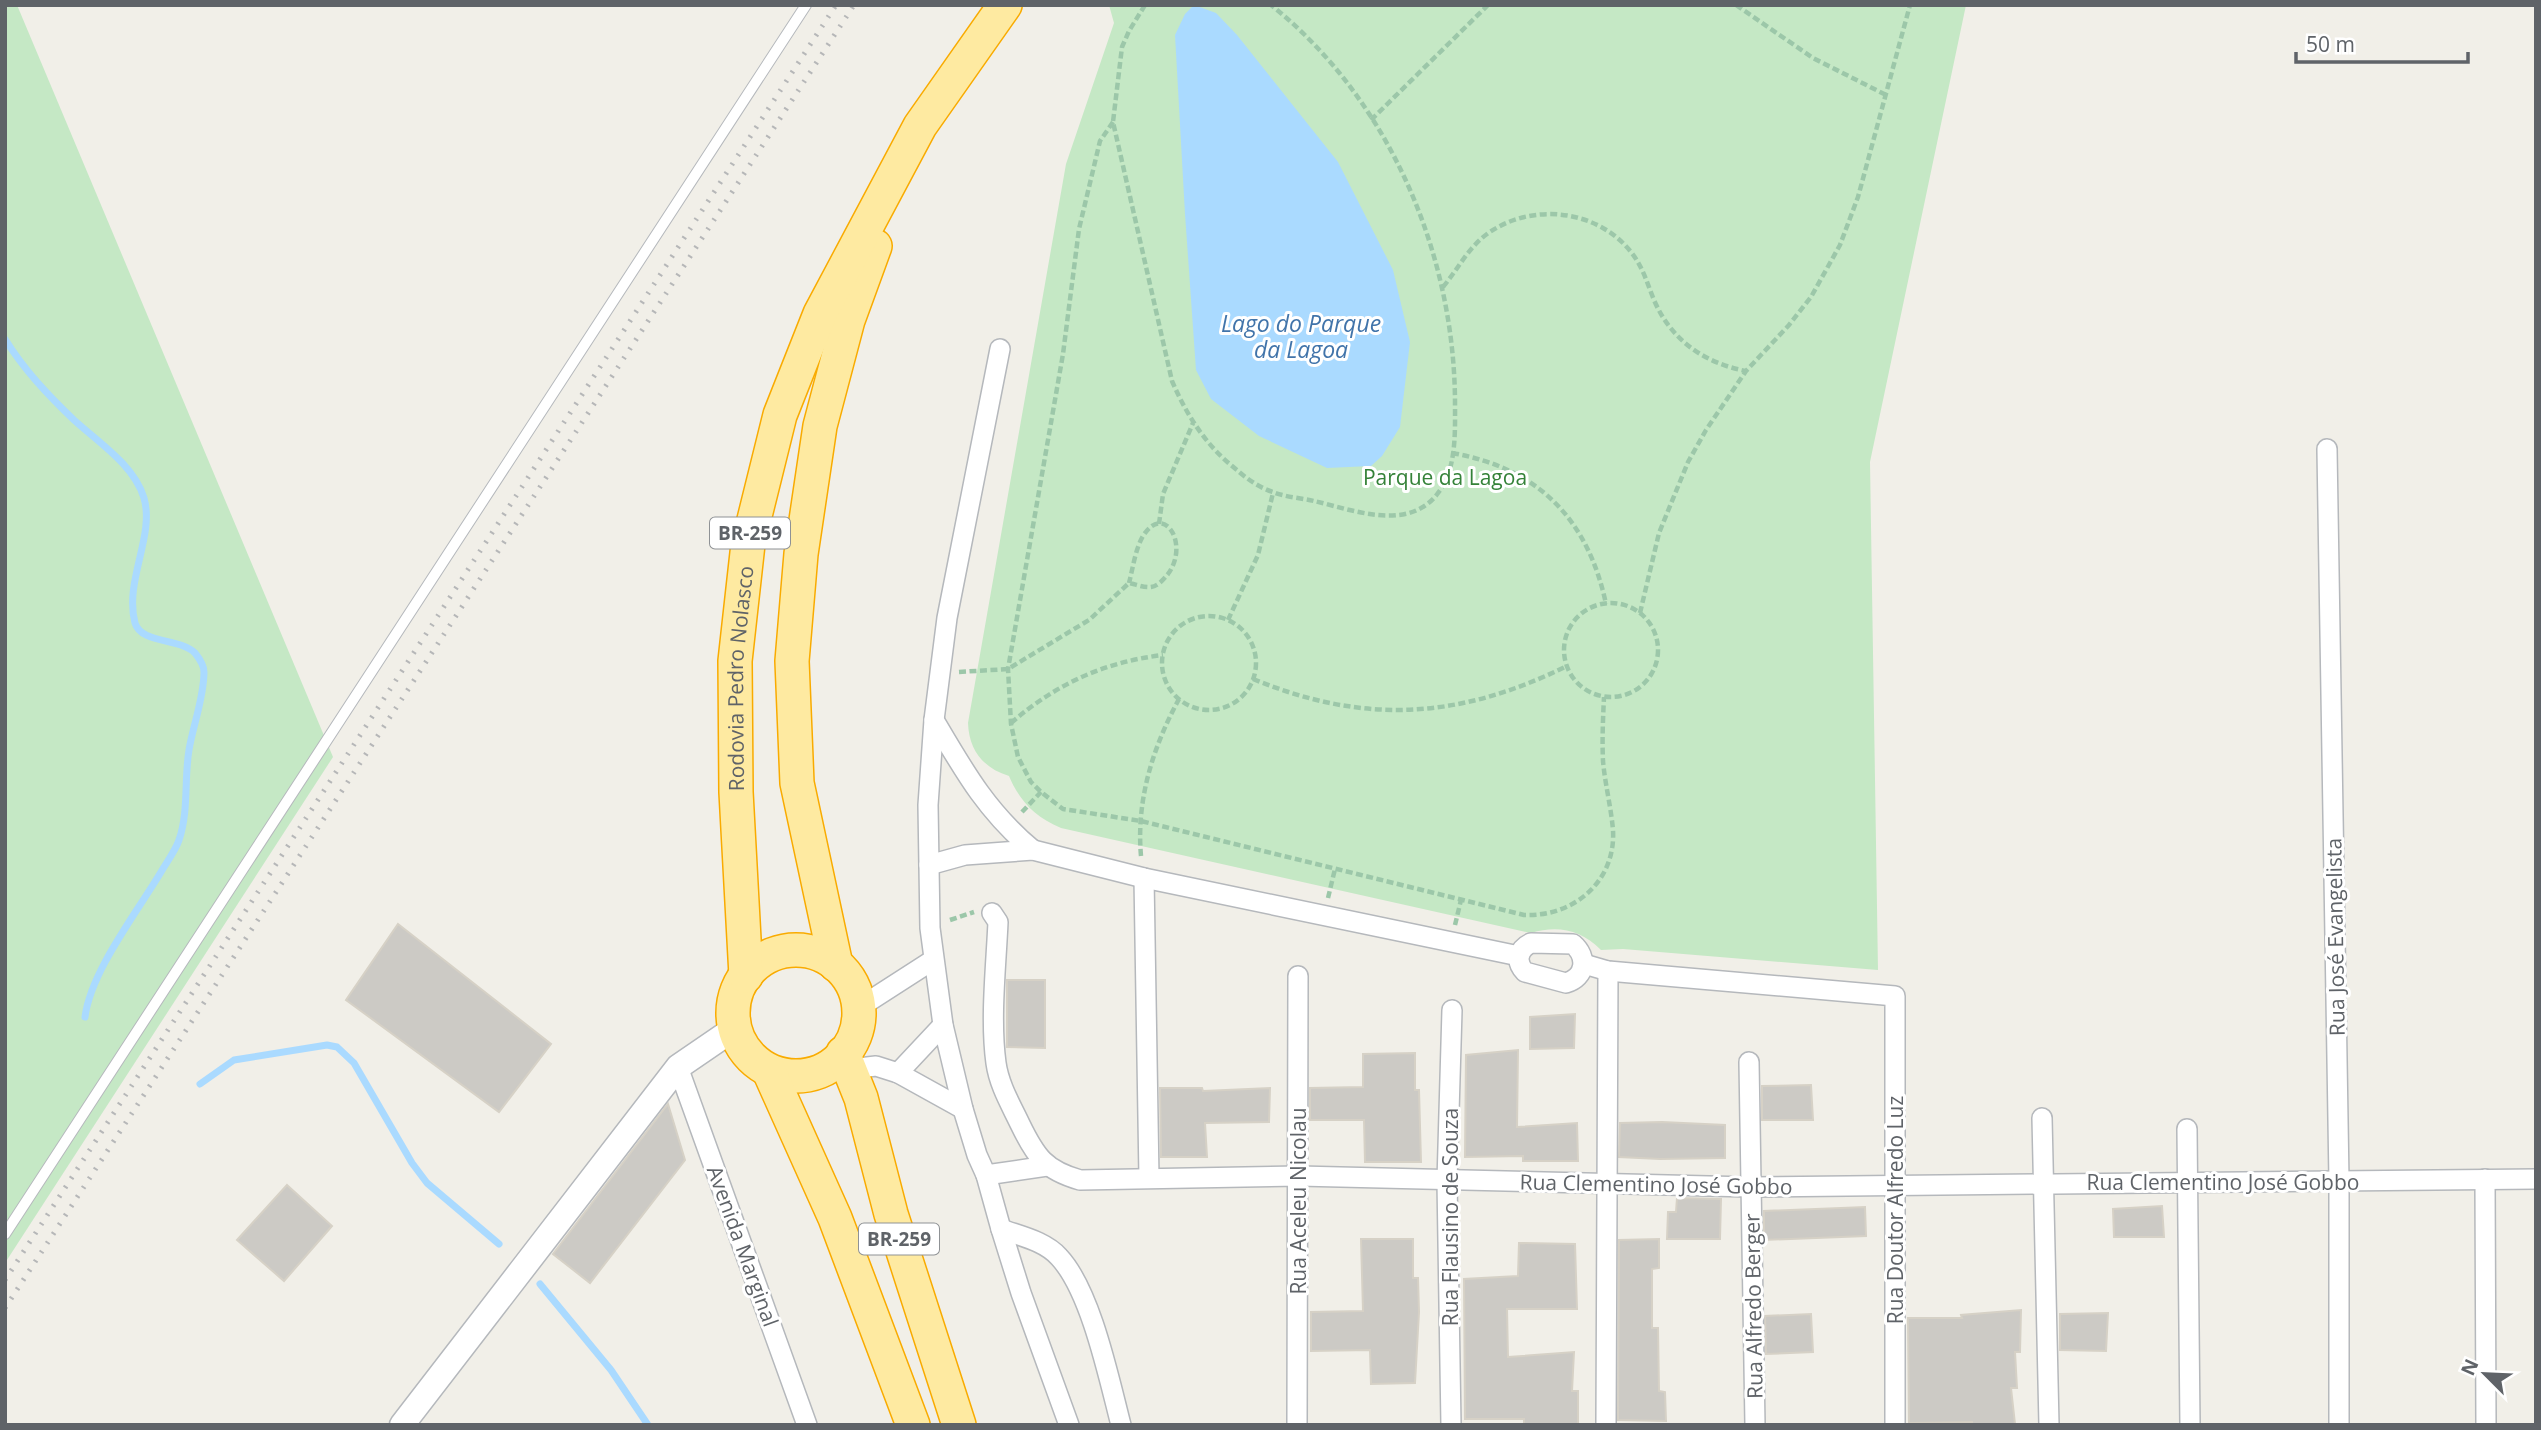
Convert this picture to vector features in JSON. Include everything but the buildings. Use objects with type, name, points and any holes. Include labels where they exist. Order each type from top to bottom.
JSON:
[{"type":"highway","name":"Rodovia Pedro Nolasco","points":[[746,976],[736,792],[734,661],[747,544],[780,415],[820,314],[920,126],[1005,5]]},
{"type":"highway","name":"Rodovia Pedro Nolasco","points":[[836,965],[797,783],[792,661],[801,554],[820,426],[848,320],[920,126]]},
{"type":"highway","points":[[791,948],[824,954],[836,965],[849,976],[860,1007],[854,1040],[846,1061],[801,1077],[769,1071],[743,1050],[732,1018],[738,985],[759,960],[791,948]]},
{"type":"highway","name":"BR-259","points":[[846,1061],[861,1098],[891,1214],[959,1425]]},
{"type":"highway","name":"BR-259","points":[[769,1071],[835,1218],[913,1425]]},
{"type":"street","points":[[999,349],[947,618],[934,720],[928,804],[930,928],[943,1025],[962,1109],[986,1175],[1000,1229],[1069,1425]]},
{"type":"street","name":"Rua José Evangelista","points":[[2327,449],[2339,1181],[2339,1425]]},
{"type":"street","points":[[934,720],[988,806],[1007,828],[1032,850]]},
{"type":"street","points":[[929,865],[965,855],[1032,850],[1143,878],[1519,956]]},
{"type":"street","points":[[1143,878],[1149,1178]]},
{"type":"street","points":[[986,1175],[1047,1167],[1026,1136],[1005,1093],[996,1066],[994,1039],[998,922],[992,913]]},
{"type":"street","points":[[1531,943],[1573,944],[1579,949],[1584,964],[1578,976],[1566,983],[1525,972],[1519,962],[1519,956],[1525,946],[1531,943]]},
{"type":"street","points":[[860,1007],[933,960]]},
{"type":"street","points":[[1584,964],[1608,971],[1605,1425]]},
{"type":"street","name":"Rua Doutor Alfredo Luz","points":[[1608,971],[1895,996],[1895,1425]]},
{"type":"street","name":"Rua Aceleu Nicolau","points":[[1297,1425],[1298,976]]},
{"type":"street","name":"Rua Flausino de Souza","points":[[1451,1425],[1447,1181],[1452,1010]]},
{"type":"street","points":[[898,1073],[943,1025]]},
{"type":"street","points":[[402,1425],[678,1067],[736,1028]]},
{"type":"street","points":[[846,1061],[898,1073],[962,1109]]},
{"type":"street","name":"Rua Alfredo Berger","points":[[1749,1062],[1755,1425]]},
{"type":"street","name":"Avenida Marginal","points":[[678,1067],[807,1425]]},
{"type":"street","points":[[2042,1118],[2049,1425]]},
{"type":"street","points":[[2187,1129],[2190,1425]]},
{"type":"street","name":"Rua Clementino José Gobbo","points":[[1047,1167],[1059,1174],[1080,1180],[1104,1181],[1299,1176],[1751,1186],[2536,1179]]},
{"type":"street","points":[[2486,1179],[2486,1425]]},
{"type":"street","points":[[1000,1229],[1040,1243],[1059,1256],[1077,1282],[1100,1346],[1121,1425]]},
{"type":"lane","points":[[5,1234],[806,5]]},
{"type":"path","points":[[1145,5],[1122,47],[1113,122],[1172,381],[1193,423],[1221,457],[1273,493],[1384,516],[1407,514],[1428,504],[1438,494],[1451,467],[1455,370],[1444,287],[1417,206],[1391,150],[1328,61],[1271,5]]},
{"type":"path","points":[[1371,120],[1488,5]]},
{"type":"path","points":[[1736,5],[1813,58],[1886,96]]},
{"type":"path","points":[[1640,613],[1659,533],[1678,484],[1706,430],[1746,371],[1811,297],[1829,268],[1845,233],[1858,197],[1910,5]]},
{"type":"path","points":[[1113,122],[1100,141],[1079,229],[1063,354],[1008,669],[1011,724],[1018,757],[1031,782],[1051,802],[1063,809],[1140,821],[1524,915],[1550,914],[1575,904],[1596,885],[1604,872],[1612,844],[1613,830],[1603,757],[1604,696]]},
{"type":"path","points":[[1444,287],[1475,245],[1503,225],[1535,215],[1552,214],[1578,218],[1602,228],[1629,250],[1647,279],[1660,313],[1682,341],[1712,361],[1746,371]]},
{"type":"path","points":[[1159,524],[1163,494],[1193,423]]},
{"type":"path","points":[[1452,453],[1475,457],[1508,469],[1538,487],[1556,503],[1571,520],[1589,549],[1606,604]]},
{"type":"path","points":[[1228,620],[1258,555],[1273,493]]},
{"type":"path","points":[[941,673],[1008,669],[1089,620],[1129,583],[1144,535],[1153,526],[1166,525],[1174,532],[1178,547],[1175,563],[1166,577],[1152,587],[1129,583]]},
{"type":"path","points":[[1606,604],[1618,604],[1640,613],[1655,632],[1658,655],[1655,667],[1640,687],[1629,694],[1604,696],[1581,686],[1567,666],[1565,643],[1575,621],[1584,612],[1606,604]]},
{"type":"path","points":[[1216,616],[1228,620],[1238,625],[1253,644],[1256,656],[1253,679],[1238,699],[1227,706],[1202,709],[1190,706],[1179,699],[1165,679],[1163,655],[1173,633],[1192,619],[1216,616]]},
{"type":"path","points":[[1011,724],[1046,695],[1085,674],[1137,658],[1163,655]]},
{"type":"path","points":[[1253,679],[1282,691],[1331,704],[1371,710],[1402,710],[1471,703],[1515,690],[1567,666]]},
{"type":"path","points":[[1143,878],[1140,821],[1150,765],[1179,699]]},
{"type":"path","points":[[1324,916],[1335,869]]},
{"type":"path","points":[[930,928],[981,910],[992,913]]},
{"type":"green space","points":[[5,5],[17,5],[333,757],[5,1263]]},
{"type":"green space","name":"Parque da Lagoa","points":[[1109,5],[1966,5],[1870,462],[1878,970],[1623,949],[1601,950],[1585,938],[1569,931],[1551,929],[1531,933],[1061,828],[1036,814],[1018,794],[1009,776],[992,768],[979,757],[971,742],[968,723],[1066,164],[1114,23]]},
{"type":"water","name":"Lago do Parque da Lagoa","points":[[1194,5],[1216,13],[1237,35],[1338,162],[1393,270],[1410,342],[1400,427],[1382,456],[1371,466],[1327,468],[1259,436],[1211,399],[1196,370],[1175,35],[1185,14]]},
{"type":"waterway","points":[[5,339],[46,392],[124,465],[139,486],[144,498],[146,528],[133,591],[135,623],[139,630],[153,638],[189,648],[204,669],[204,682],[189,750],[184,818],[179,840],[106,960],[96,980],[85,1017]]},
{"type":"waterway","points":[[200,1084],[234,1060],[327,1045],[337,1047],[354,1063],[412,1163],[427,1183],[499,1244]]},
{"type":"waterway","points":[[540,1284],[611,1370],[648,1425]]},
{"type":"railway","points":[[5,1280],[836,5]]},
{"type":"railway","points":[[5,1308],[854,5]]}]
